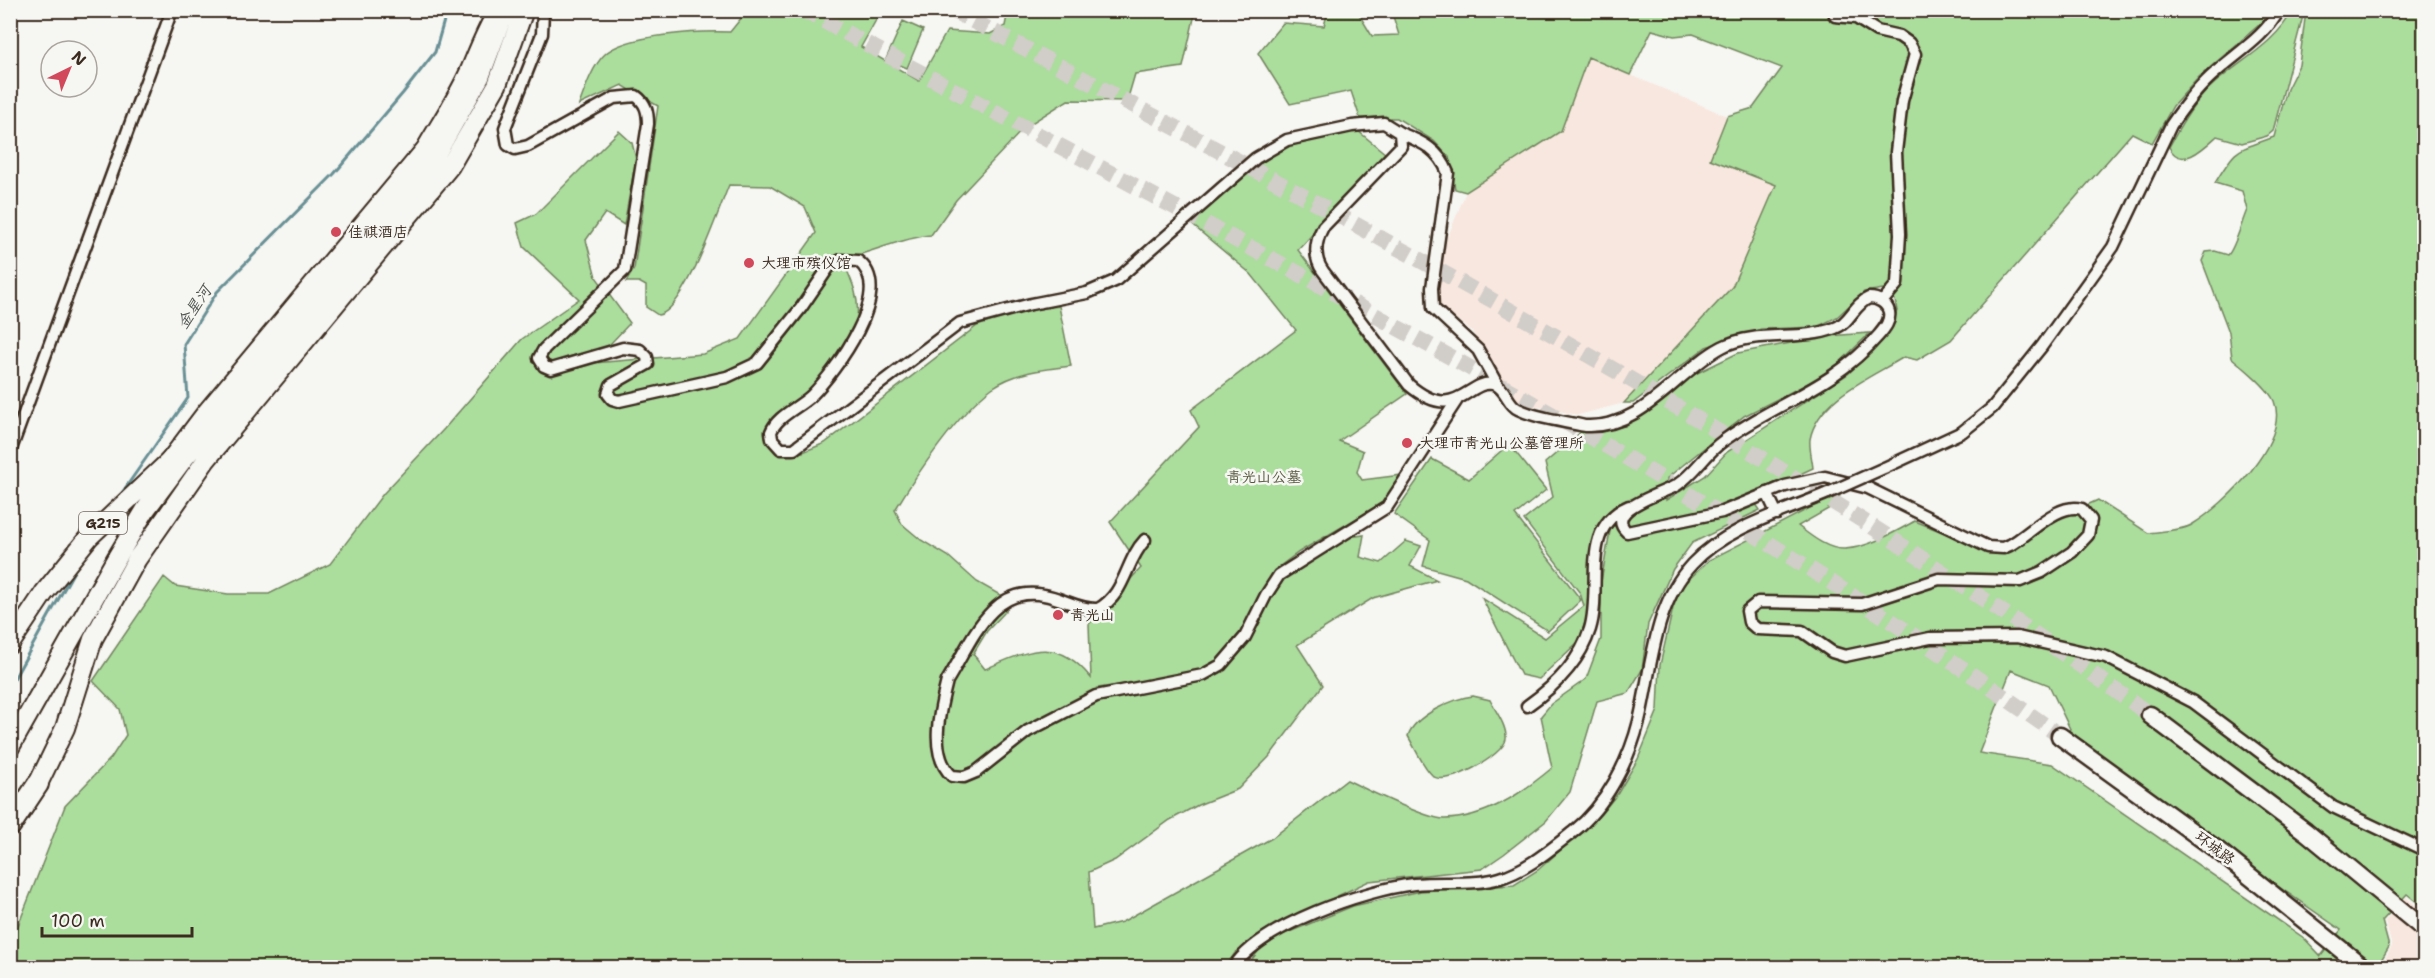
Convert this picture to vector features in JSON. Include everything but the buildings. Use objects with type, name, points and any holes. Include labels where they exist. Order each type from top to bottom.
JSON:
[{"type":"highway","name":"G215","points":[[38,784],[58,747],[90,649],[112,600],[159,524],[206,460],[223,426],[435,156],[480,77],[505,10]]},
{"type":"highway","name":"G215","points":[[10,644],[44,593],[89,537],[162,468],[223,426],[450,166],[497,85],[524,10]]},
{"type":"highway","points":[[10,747],[146,509],[223,426]]},
{"type":"highway","points":[[10,826],[38,784]]},
{"type":"main road","points":[[2150,715],[2306,832],[2424,928]]},
{"type":"main road","name":"环城路","points":[[2060,736],[2216,849],[2358,963]]},
{"type":"street","points":[[10,452],[172,10]]},
{"type":"street","points":[[162,468],[206,411],[424,148],[468,71],[484,28],[496,10]]},
{"type":"street","points":[[543,10],[542,34],[505,128],[508,144],[520,149],[608,101],[624,95],[636,96],[643,103],[647,112],[648,124],[625,270],[542,351],[539,358],[541,364],[551,369],[623,348],[640,350],[647,357],[648,364],[610,386],[608,394],[615,400],[727,377],[758,363],[801,308],[829,267],[842,260],[858,261],[866,268],[870,279],[869,304],[848,349],[825,380],[811,396],[774,426],[772,439],[785,450],[798,447],[960,323],[1031,304],[1087,293],[1115,281],[1256,158],[1280,143],[1316,132],[1379,123],[1391,126],[1432,149],[1443,159],[1448,173],[1432,288],[1433,308],[1478,350],[1498,386],[1511,404],[1522,411],[1586,426],[1596,426],[1642,408],[1722,347],[1757,338],[1836,328],[1866,299],[1877,299],[1882,302],[1889,311],[1888,322],[1850,366],[1725,439],[1674,487],[1632,505],[1610,519],[1597,538],[1595,604],[1586,641],[1566,672],[1549,690],[1527,706]]},
{"type":"street","points":[[1838,10],[1835,16],[1856,18],[1877,31],[1904,38],[1915,54],[1902,101],[1896,152],[1900,234],[1897,284],[1882,302]]},
{"type":"street","points":[[1233,968],[1258,941],[1331,907],[1392,887],[1503,877],[1529,864],[1576,830],[1606,795],[1630,746],[1639,723],[1660,625],[1674,587],[1693,562],[1732,535],[1962,432],[1992,408],[2042,346],[2113,247],[2133,210],[2157,152],[2183,107],[2215,72],[2266,29],[2279,10]]},
{"type":"street","points":[[1400,133],[1402,143],[1393,156],[1323,227],[1318,238],[1316,257],[1323,271],[1409,385],[1441,401],[1457,400],[1485,385],[1498,386]]},
{"type":"street","points":[[1145,540],[1132,557],[1126,580],[1110,600],[1098,609],[1081,607],[1042,594],[1024,594],[1003,601],[987,615],[947,681],[938,744],[942,762],[952,776],[964,777],[976,772],[1028,731],[1096,696],[1203,675],[1221,665],[1245,637],[1279,575],[1387,507],[1457,400]]},
{"type":"street","points":[[1632,505],[1622,519],[1623,528],[1630,533],[1722,512],[1805,480],[1834,478],[1868,488],[1985,546],[1998,548],[2019,540],[2061,512],[2075,507],[2082,509],[2091,520],[2091,530],[2085,540],[2057,562],[2020,581],[1939,579],[1862,604],[1758,602],[1747,610],[1748,619],[1760,630],[1802,631],[1832,652],[1845,656],[1930,638],[2017,637],[2106,657],[2200,707],[2333,807],[2424,850]]},
{"type":"street","points":[[1767,493],[1777,514]]},
{"type":"shaded area","points":[[1588,57],[1727,116],[1711,159],[1776,185],[1732,287],[1624,403],[1578,415],[1519,403],[1496,376],[1488,355],[1471,330],[1441,308],[1437,287],[1441,254],[1466,192],[1561,131]]},
{"type":"shaded area","points":[[2406,897],[2424,913],[2424,967],[2380,968],[2392,946],[2385,921]]},
{"type":"green space","name":"青光山公墓","points":[[1391,10],[2271,11],[2267,18],[2199,77],[2173,106],[2152,143],[2132,133],[1951,340],[1917,360],[1904,357],[1862,381],[1835,400],[1815,425],[1810,439],[1813,468],[1751,497],[1760,510],[1692,543],[1673,569],[1648,624],[1642,670],[1628,693],[1597,701],[1570,792],[1546,821],[1482,869],[1369,881],[1281,923],[1235,953],[1225,967],[11,968],[11,938],[14,936],[65,806],[111,758],[126,735],[120,709],[93,681],[164,577],[175,586],[228,594],[269,594],[330,564],[383,494],[444,429],[522,339],[579,299],[524,247],[517,223],[536,214],[619,131],[632,143],[636,159],[624,225],[605,213],[586,240],[596,277],[630,323],[592,363],[703,354],[740,339],[816,233],[805,207],[770,186],[729,185],[709,237],[689,279],[679,297],[668,309],[658,315],[646,307],[646,286],[639,282],[626,282],[634,269],[658,106],[622,85],[579,105],[596,66],[604,55],[614,48],[628,42],[664,35],[730,32],[747,11],[881,11],[861,47],[919,81],[947,31],[990,34],[1005,26],[1008,11],[1199,11],[1194,18],[1183,67],[1135,74],[1127,101],[1068,100],[1025,127],[956,200],[931,235],[908,239],[842,259],[854,287],[857,302],[857,317],[853,333],[835,364],[809,392],[770,427],[782,453],[803,452],[825,443],[977,326],[1018,312],[1059,306],[1071,366],[1020,375],[992,388],[952,428],[926,462],[895,510],[902,524],[921,540],[948,556],[977,582],[1007,599],[1006,611],[987,631],[973,654],[985,669],[1028,652],[1053,651],[1078,664],[1091,678],[1089,624],[1141,568],[1110,522],[1199,427],[1191,410],[1296,330],[1251,274],[1190,223],[1243,176],[1292,142],[1358,131],[1386,154],[1298,250],[1407,394],[1339,441],[1363,451],[1357,472],[1362,480],[1402,475],[1383,503],[1299,552],[1280,566],[1251,627],[1220,666],[1245,639],[1292,567],[1341,538],[1364,535],[1360,557],[1381,563],[1406,541],[1421,546],[1410,566],[1437,580],[1373,598],[1297,645],[1323,685],[1269,757],[1238,789],[1198,805],[1170,820],[1115,860],[1089,872],[1093,929],[1122,922],[1272,838],[1347,780],[1425,815],[1445,819],[1475,814],[1516,795],[1552,768],[1541,716],[1551,704],[1586,679],[1601,639],[1601,582],[1610,531],[1593,538],[1591,606],[1578,642],[1539,679],[1521,675],[1482,598],[1545,638],[1584,606],[1580,593],[1524,520],[1553,497],[1545,463],[1581,432],[1625,426],[1689,377],[1738,353],[1828,336],[1870,333],[1830,372],[1744,416],[1667,478],[1666,500],[1705,476],[1727,452],[1848,374],[1888,335],[1897,311],[1895,300],[1883,289],[1864,292],[1837,317],[1817,327],[1761,329],[1706,347],[1633,403],[1624,403],[1732,287],[1776,185],[1710,159],[1727,116],[1753,108],[1782,68],[1693,34],[1674,36],[1652,30],[1630,75],[1588,57],[1561,131],[1466,192],[1455,189],[1449,157],[1434,141],[1397,118],[1360,118],[1351,91],[1290,104],[1258,53],[1283,23],[1324,26],[1328,11],[1357,11],[1372,36],[1399,35]],"holes":[[[1189,675],[1105,701],[1097,688]]]},
{"type":"green space","points":[[2292,11],[2303,11],[2303,16],[2273,131],[2267,136],[2242,143],[2217,136],[2193,155],[2180,157],[2174,154],[2169,147],[2201,97],[2215,83],[2268,42]]},
{"type":"green space","points":[[2306,11],[2424,11],[2424,908],[2407,894],[2382,921],[2389,947],[2377,967],[1245,968],[1264,944],[1353,906],[1421,891],[1514,885],[1538,870],[1601,814],[1618,793],[1638,759],[1658,710],[1660,665],[1673,608],[1681,587],[1709,560],[1841,492],[1837,504],[1798,526],[1826,545],[1839,549],[1872,543],[1915,521],[1989,551],[2000,552],[2018,546],[2059,517],[2098,500],[2148,533],[2193,524],[2221,503],[2251,471],[2264,453],[2272,435],[2276,417],[2274,401],[2267,390],[2232,358],[2229,332],[2202,261],[2206,252],[2215,251],[2228,255],[2231,252],[2247,210],[2242,191],[2215,183],[2238,151],[2274,137],[2287,89],[2299,65]],"holes":[[[2011,670],[2049,685],[2070,729],[2063,737],[2341,930],[2321,956],[2304,938],[2052,764],[1979,753]]]},
{"type":"green space","points":[[903,21],[923,30],[907,68],[886,59]]},
{"type":"green space","points":[[1509,444],[1546,490],[1515,515],[1581,600],[1548,631],[1466,578],[1423,566],[1430,540],[1394,514],[1432,459],[1469,479]]},
{"type":"green space","points":[[1473,696],[1490,700],[1505,729],[1506,739],[1503,746],[1485,761],[1461,774],[1440,779],[1433,776],[1408,736],[1426,715],[1446,704]]},
{"type":"waterway","name":"金星河","points":[[119,497],[188,398],[184,344],[217,292],[334,174],[403,93],[435,52],[447,10]]},
{"type":"waterway","name":"金星河","points":[[10,686],[78,564]]},
{"type":"tunnel","points":[[803,10],[1284,266],[1444,353],[1601,443],[1757,536],[1910,633],[2060,736]]},
{"type":"tunnel","points":[[952,10],[1412,255],[1715,429],[1863,521],[2008,616],[2150,715]]},
{"type":"place","name":"佳祺酒店","points":[[336,232]]},
{"type":"place","name":"大理市殡仪馆","points":[[749,263]]},
{"type":"place","name":"大理市青光山公墓管理所","points":[[1407,443]]},
{"type":"place","name":"青光山","points":[[1058,615]]}]
